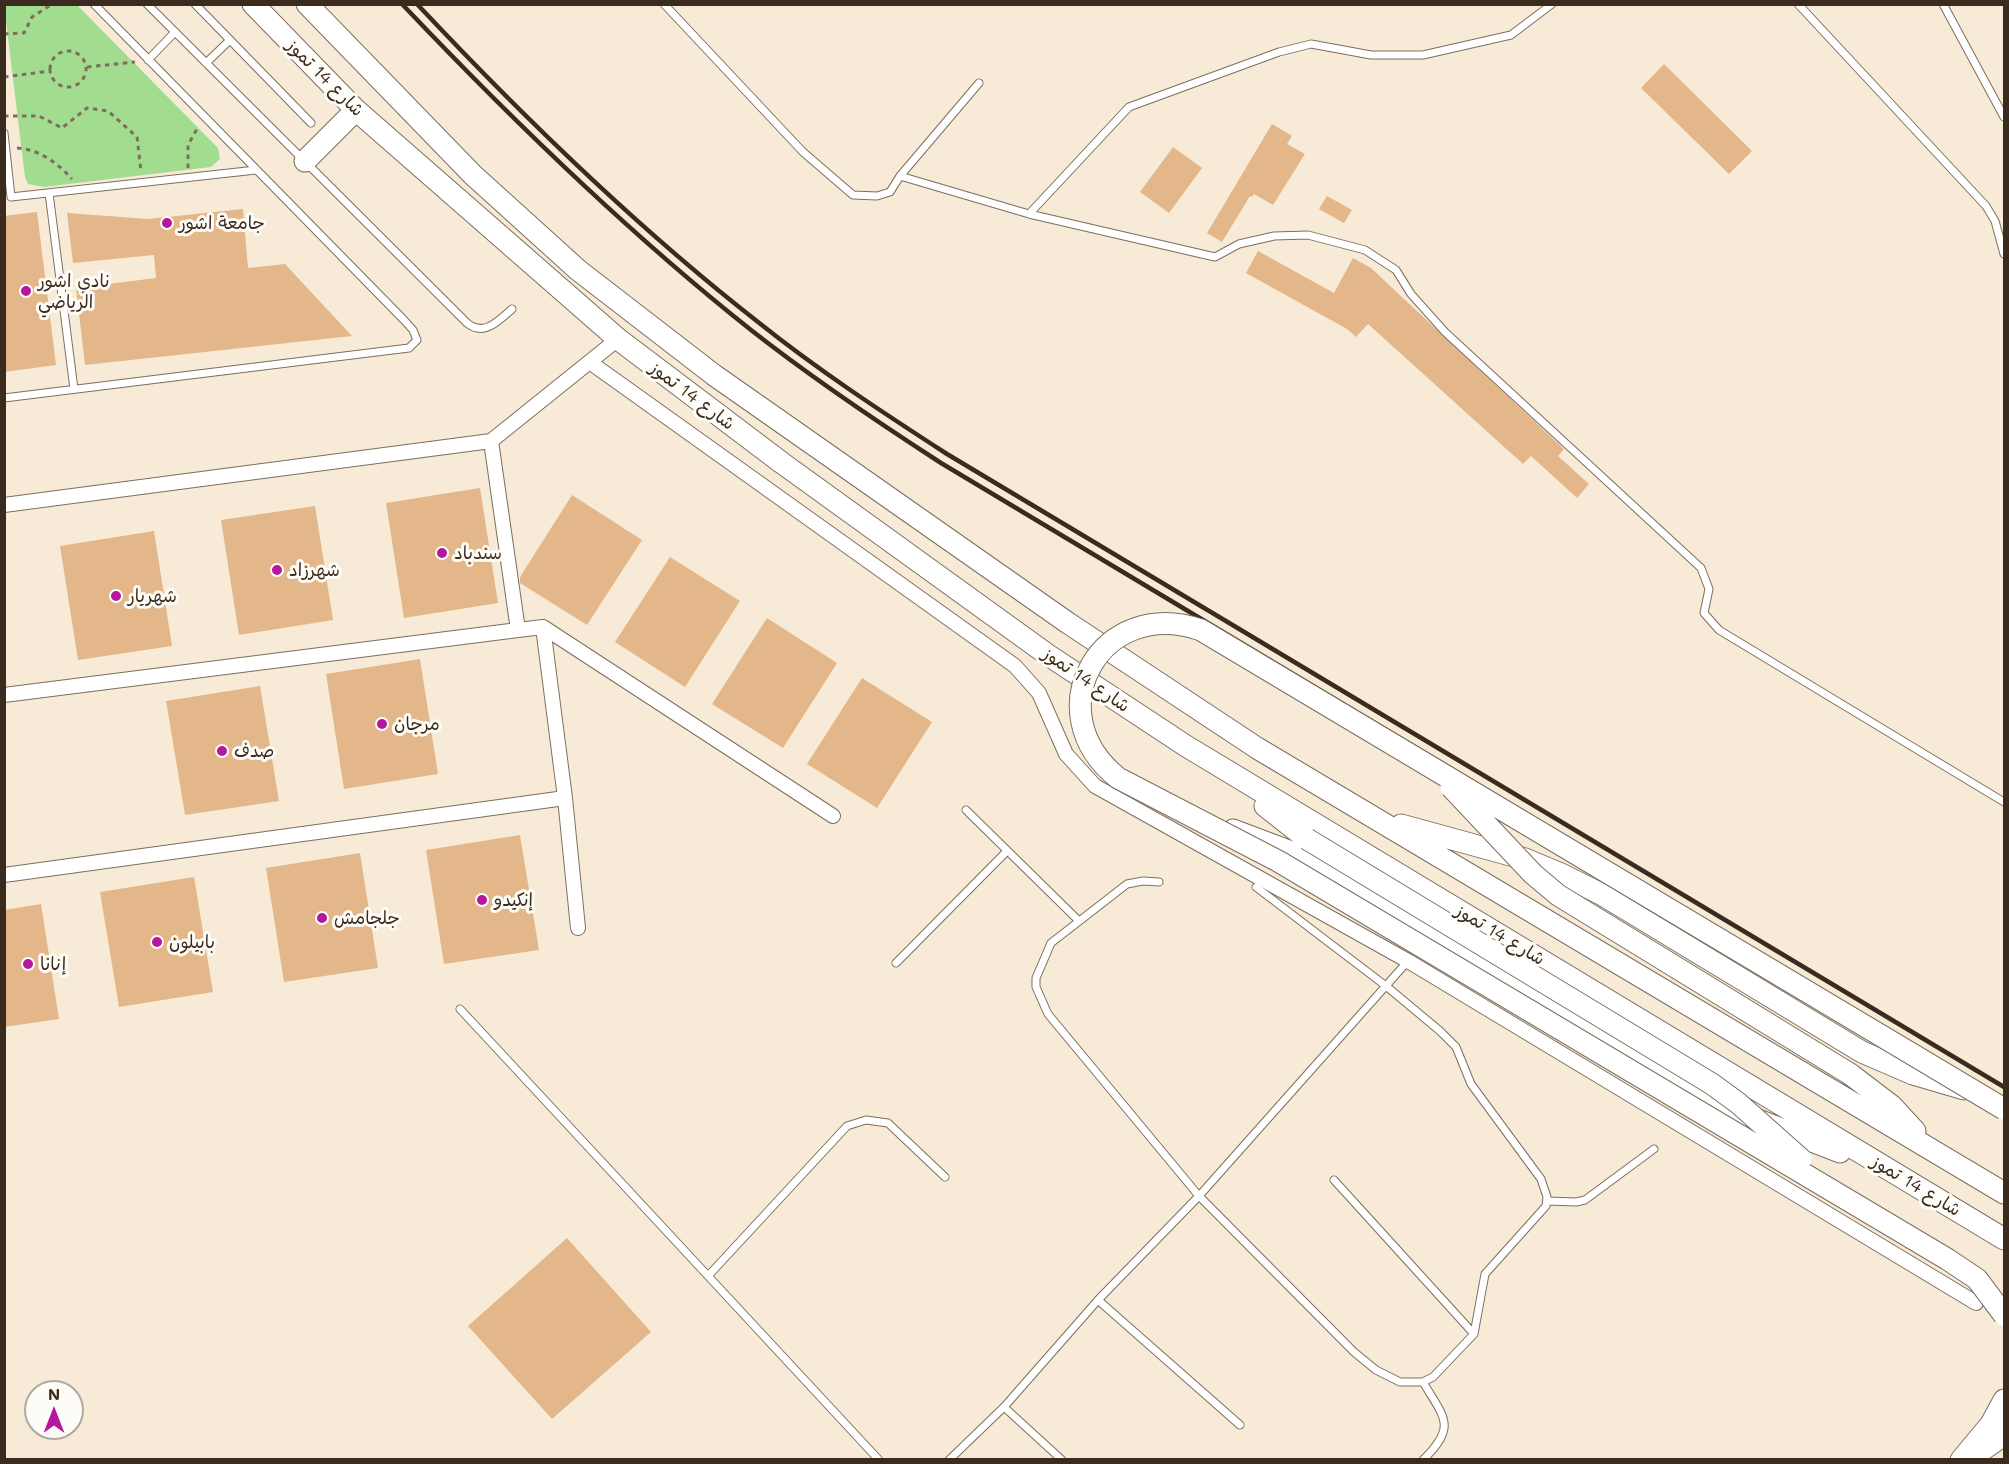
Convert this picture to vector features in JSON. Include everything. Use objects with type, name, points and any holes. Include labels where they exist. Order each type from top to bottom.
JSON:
[{"type":"main road","name":"شارع 14 تموز","points":[[253,4],[356,110],[618,339],[756,444],[1048,655],[1186,746],[2004,1239]]},
{"type":"main road","name":"شارع 14 تموز","points":[[307,4],[473,175],[524,223],[578,270],[714,375],[1068,623],[1257,748],[2004,1193]]},
{"type":"main road","points":[[305,161],[356,110]]},
{"type":"main road","points":[[1998,1106],[1201,630],[1168,622],[1151,623],[1119,635],[1106,646],[1087,673],[1080,706],[1086,739],[1104,768],[1118,778],[1165,805],[1278,861],[1881,1219],[1977,1279],[2004,1315]]},
{"type":"main road","points":[[1186,746],[1232,777],[1307,839],[1712,1084],[1738,1102],[1781,1144],[1832,1185],[1881,1219]]},
{"type":"main road","points":[[1401,748],[1439,775],[1524,866],[1558,895],[1850,1074],[1892,1106],[1931,1146],[1960,1166]]},
{"type":"main road","points":[[1349,804],[1394,823],[1524,860],[1601,894],[1862,1053],[1894,1068],[1961,1088],[1998,1106]]},
{"type":"main road","points":[[1165,805],[1294,853],[1676,1081],[1738,1114],[1893,1173]]},
{"type":"main road","points":[[1961,1460],[1991,1424],[2004,1400]]},
{"type":"main road","points":[[1968,1460],[2004,1435]]},
{"type":"street","points":[[4,505],[491,441],[591,363],[618,339]]},
{"type":"street","points":[[591,363],[1015,666],[1040,693],[1066,754],[1095,786],[1408,961],[1976,1303]]},
{"type":"street","points":[[491,441],[518,630]]},
{"type":"street","points":[[543,627],[565,798],[578,928]]},
{"type":"street","points":[[4,695],[543,627],[833,816]]},
{"type":"street","points":[[4,875],[565,798]]},
{"type":"lane","points":[[4,398],[415,345],[417,340],[413,330],[94,4]]},
{"type":"lane","points":[[147,4],[473,328],[489,327],[512,309]]},
{"type":"lane","points":[[195,4],[311,123]]},
{"type":"lane","points":[[664,4],[803,152],[853,195],[878,196],[890,192],[900,176],[978,83]]},
{"type":"lane","points":[[1029,214],[1130,107],[1279,51],[1311,44],[1371,55],[1423,55],[1511,35],[1552,4]]},
{"type":"lane","points":[[1798,4],[1986,206],[1995,221],[2004,254]]},
{"type":"lane","points":[[1944,4],[2004,117]]},
{"type":"lane","points":[[148,60],[175,32]]},
{"type":"lane","points":[[206,63],[230,40]]},
{"type":"lane","points":[[4,133],[11,197],[256,170]]},
{"type":"lane","points":[[900,176],[1029,214],[1215,257],[1239,244],[1285,236],[1308,235],[1365,250],[1396,270],[1411,294],[1445,332],[1701,568],[1709,589],[1704,613],[1719,630],[2004,802]]},
{"type":"lane","points":[[49,193],[74,389]]},
{"type":"lane","points":[[966,810],[1079,921]]},
{"type":"lane","points":[[896,963],[1007,851]]},
{"type":"lane","points":[[1159,882],[1127,884],[1051,943],[1036,978],[1040,997],[1048,1014],[1199,1196],[1368,1364],[1388,1378],[1400,1382],[1423,1383],[1433,1377],[1474,1334],[1485,1274],[1544,1209],[1547,1201],[1541,1179],[1471,1084],[1456,1047],[1440,1030],[1256,887]]},
{"type":"lane","points":[[949,1460],[1004,1407],[1098,1300],[1199,1196],[1408,961]]},
{"type":"lane","points":[[460,1009],[879,1460]]},
{"type":"lane","points":[[708,1276],[847,1126],[866,1120],[888,1123],[945,1177]]},
{"type":"lane","points":[[1547,1201],[1585,1200],[1654,1149]]},
{"type":"lane","points":[[1334,1180],[1474,1334]]},
{"type":"lane","points":[[1098,1300],[1240,1425]]},
{"type":"lane","points":[[1423,1383],[1444,1419],[1444,1432],[1439,1443],[1423,1460]]},
{"type":"lane","points":[[1004,1407],[1062,1460]]},
{"type":"path","points":[[4,34],[24,33],[32,17],[52,4]]},
{"type":"path","points":[[69,50],[80,55],[87,67],[81,82],[70,87],[58,84],[50,72],[54,58],[69,50]]},
{"type":"path","points":[[87,67],[148,60]]},
{"type":"path","points":[[4,77],[50,72]]},
{"type":"path","points":[[4,116],[39,117],[62,128],[87,108],[108,111],[137,137],[142,161],[138,183]]},
{"type":"path","points":[[189,178],[188,145],[192,135],[205,118]]},
{"type":"path","points":[[6,148],[28,149],[51,161],[81,190]]},
{"type":"green space","points":[[4,5],[77,5],[218,148],[220,159],[211,167],[44,187],[28,184],[25,177]]},
{"type":"building","points":[[1664,64],[1752,151],[1729,174],[1641,88]]},
{"type":"building","points":[[1272,124],[1292,136],[1287,144],[1305,154],[1273,205],[1254,194],[1250,196],[1222,242],[1207,233]]},
{"type":"building","points":[[1173,147],[1202,168],[1169,213],[1140,192]]},
{"type":"building","points":[[1327,196],[1352,210],[1344,223],[1319,209]]},
{"type":"building","points":[[243,209],[248,268],[285,264],[352,336],[85,365],[76,288],[156,278],[154,255],[73,263],[67,213],[148,219]]},
{"type":"building","name":"نادي اشور الرياضي","points":[[37,212],[56,365],[4,372],[4,216]]},
{"type":"building","points":[[1258,251],[1334,293],[1353,258],[1371,268],[1564,449],[1558,456],[1589,484],[1577,498],[1531,456],[1523,464],[1368,324],[1356,337],[1347,329],[1246,273]]},
{"type":"building","name":"سندباد","points":[[480,488],[498,603],[404,618],[386,503]]},
{"type":"building","points":[[572,495],[642,540],[587,625],[520,583],[520,577]]},
{"type":"building","name":"شهرزاد","points":[[315,506],[333,620],[239,635],[221,520]]},
{"type":"building","name":"شهريار","points":[[154,531],[172,646],[78,660],[60,546]]},
{"type":"building","points":[[670,557],[740,601],[685,687],[615,642]]},
{"type":"building","points":[[767,618],[837,663],[783,748],[712,704]]},
{"type":"building","name":"مرجان","points":[[420,659],[438,774],[344,789],[326,674]]},
{"type":"building","points":[[862,678],[932,722],[877,808],[807,764]]},
{"type":"building","name":"صدف","points":[[260,686],[279,801],[185,815],[166,701]]},
{"type":"building","name":"إنكيدو","points":[[520,835],[539,950],[444,964],[426,850]]},
{"type":"building","name":"جلجامش","points":[[360,853],[378,968],[284,982],[266,868]]},
{"type":"building","name":"بابيلون","points":[[194,877],[213,992],[119,1007],[100,892]]},
{"type":"building","name":"إنانا","points":[[41,904],[59,1019],[4,1027],[4,910]]},
{"type":"building","points":[[567,1238],[651,1332],[552,1419],[468,1326]]},
{"type":"railway","points":[[402,4],[528,132],[659,254],[774,348],[868,415],[941,463],[2004,1100]]},
{"type":"railway","points":[[417,4],[539,129],[624,209],[758,322],[851,390],[947,454],[2004,1087]]},
{"type":"place","name":"جامعة اشور","points":[[167,223]]},
{"type":"place","name":"نادي اشور الرياضي","points":[[26,291]]},
{"type":"place","name":"سندباد","points":[[442,553]]},
{"type":"place","name":"شهرزاد","points":[[277,570]]},
{"type":"place","name":"شهريار","points":[[116,596]]},
{"type":"place","name":"مرجان","points":[[382,724]]},
{"type":"place","name":"صدف","points":[[222,751]]},
{"type":"place","name":"إنكيدو","points":[[482,900]]},
{"type":"place","name":"جلجامش","points":[[322,918]]},
{"type":"place","name":"بابيلون","points":[[157,942]]},
{"type":"place","name":"إنانا","points":[[28,964]]}]
